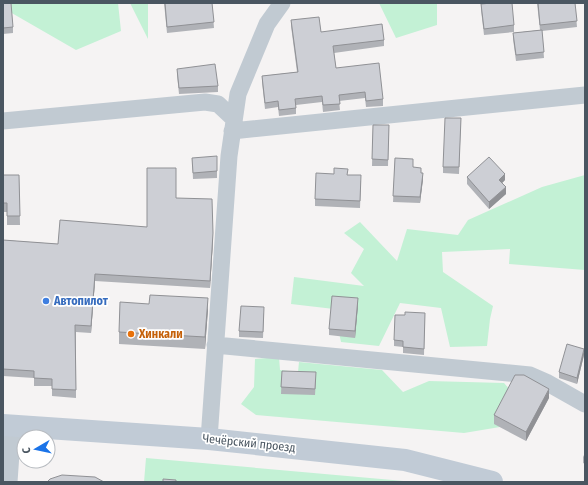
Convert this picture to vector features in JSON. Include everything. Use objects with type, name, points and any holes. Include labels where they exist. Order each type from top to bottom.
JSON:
[{"type":"main road","name":"Чечёрский проезд","points":[[8,425],[209,439],[405,460],[492,482]]},
{"type":"street","points":[[209,439],[229,156],[238,94],[267,24],[282,3]]},
{"type":"street","points":[[233,125],[585,94]]},
{"type":"street","points":[[3,122],[204,102],[218,104],[233,125]]},
{"type":"street","points":[[215,345],[530,375],[546,382],[585,404]]},
{"type":"street","points":[[8,425],[9,482]]},
{"type":"green space","points":[[3,3],[118,3],[121,31],[76,50],[3,8]]},
{"type":"green space","points":[[130,3],[148,3],[148,39]]},
{"type":"green space","points":[[379,3],[437,3],[437,25],[396,38]]},
{"type":"green space","points":[[585,175],[585,270],[509,264],[510,249],[442,252],[443,272],[493,306],[487,346],[450,347],[441,308],[400,303],[379,346],[341,342],[334,309],[291,304],[294,277],[364,286],[351,273],[364,249],[344,233],[360,222],[397,261],[407,229],[458,235],[468,220],[542,187]]},
{"type":"green space","points":[[279,357],[280,370],[298,372],[299,362],[382,370],[403,392],[429,381],[504,383],[518,399],[506,426],[464,433],[256,415],[241,404],[254,387],[255,359]]},
{"type":"green space","points":[[146,458],[415,482],[144,482]]},
{"type":"building","points":[[3,3],[11,3],[13,27],[3,28]]},
{"type":"building","points":[[165,3],[212,3],[214,22],[167,27]]},
{"type":"building","points":[[512,3],[514,25],[484,29],[481,4]]},
{"type":"building","points":[[538,3],[575,3],[577,21],[540,25]]},
{"type":"building","points":[[319,17],[321,32],[382,24],[384,40],[333,46],[336,68],[379,63],[383,99],[366,101],[365,92],[339,95],[340,104],[323,105],[322,96],[295,99],[296,108],[279,110],[278,101],[265,103],[262,76],[298,72],[291,20]]},
{"type":"building","points":[[542,30],[544,52],[516,55],[513,33]]},
{"type":"building","points":[[215,64],[218,86],[179,88],[177,69]]},
{"type":"building","points":[[445,118],[461,118],[459,167],[443,167]]},
{"type":"building","points":[[373,125],[389,125],[388,160],[372,159]]},
{"type":"building","points":[[217,156],[217,171],[193,173],[192,158]]},
{"type":"building","points":[[489,157],[505,174],[499,180],[506,187],[489,202],[467,177]]},
{"type":"building","points":[[395,158],[413,159],[413,167],[421,168],[421,173],[423,173],[420,197],[393,196]]},
{"type":"building","points":[[147,168],[176,168],[176,198],[212,199],[213,233],[210,281],[95,274],[91,326],[75,325],[76,390],[52,389],[52,379],[34,378],[34,371],[3,369],[3,240],[58,244],[60,220],[147,227]]},
{"type":"building","points":[[334,168],[348,169],[347,175],[361,175],[360,201],[315,199],[316,173],[334,174]]},
{"type":"building","points":[[3,175],[19,175],[20,216],[7,216],[7,203],[3,203]]},
{"type":"building","points":[[150,295],[208,298],[205,337],[119,332],[120,302],[149,304]]},
{"type":"building","points":[[332,296],[358,298],[355,331],[329,329]]},
{"type":"building","points":[[241,306],[264,307],[263,332],[239,331]]},
{"type":"building","points":[[405,312],[425,313],[424,349],[403,347],[403,341],[394,340],[395,315],[405,315]]},
{"type":"building","points":[[567,344],[584,349],[577,378],[559,372]]},
{"type":"building","points":[[282,371],[316,372],[315,389],[281,387]]},
{"type":"building","points":[[515,375],[524,375],[549,389],[526,432],[494,415]]},
{"type":"building","points":[[62,475],[95,477],[104,482],[47,482],[50,479]]},
{"type":"building","points":[[163,479],[176,480],[176,482],[163,482]]},
{"type":"place","name":"Автопилот","points":[[46,301]]},
{"type":"place","name":"Хинкали","points":[[131,334]]}]
